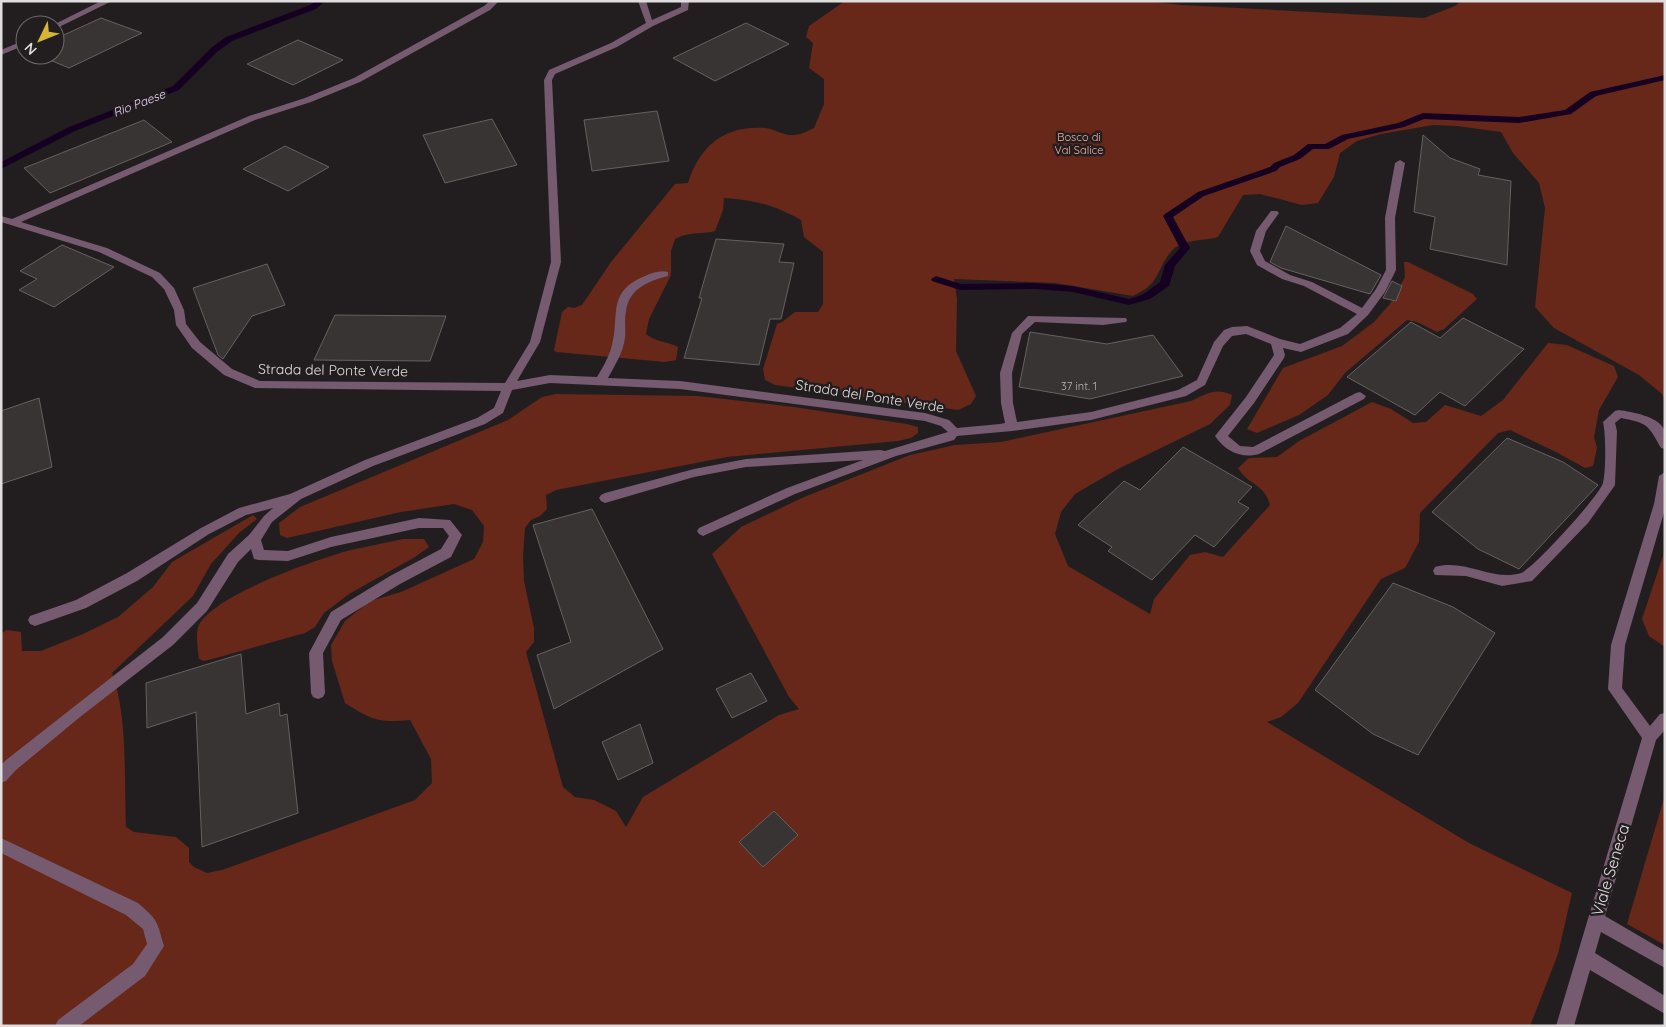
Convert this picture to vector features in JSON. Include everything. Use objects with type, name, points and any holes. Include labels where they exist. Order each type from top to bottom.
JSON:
[{"type":"street","points":[[65,22],[108,1]]},
{"type":"street","points":[[13,222],[252,118],[308,100],[357,80],[488,8],[496,1]]},
{"type":"street","points":[[642,1],[650,24]]},
{"type":"street","points":[[35,620],[81,604],[132,577],[243,511],[297,496],[368,463],[481,421],[499,410],[508,387],[535,342],[556,262],[548,80],[552,72],[614,45],[650,24],[685,8],[685,1]]},
{"type":"street","points":[[1,53],[15,47]]},
{"type":"street","points":[[954,432],[1012,427],[1091,416],[1182,393],[1201,382],[1218,345],[1228,333],[1236,330],[1247,330],[1288,346],[1301,348],[1344,331],[1364,313],[1381,290],[1391,270],[1390,218],[1400,163]]},
{"type":"street","points":[[1274,213],[1261,231],[1255,251],[1261,263],[1286,277],[1308,284],[1364,313]]},
{"type":"street","name":"Strada del Ponte Verde","points":[[1,219],[103,250],[156,275],[169,288],[179,310],[181,325],[196,345],[228,372],[259,386],[508,387],[550,379],[680,385],[836,405],[941,421],[950,425],[954,432],[950,437],[893,454],[791,491],[703,531]]},
{"type":"street","points":[[600,382],[614,357],[619,338],[622,305],[632,288],[654,275],[664,274]]},
{"type":"street","points":[[1012,427],[1007,403],[1006,373],[1017,333],[1032,318],[1103,322],[1122,320]]},
{"type":"street","points":[[1276,342],[1280,355],[1250,400],[1221,436],[1229,445],[1242,453],[1255,450],[1360,396]]},
{"type":"street","points":[[1440,571],[1466,571],[1502,581],[1527,577],[1584,520],[1609,485],[1611,431],[1609,422],[1618,414],[1640,418],[1658,429],[1665,445]]},
{"type":"street","points":[[605,498],[694,473],[746,463],[893,454]]},
{"type":"street","points":[[1650,737],[1615,689],[1618,645],[1660,504],[1665,476]]},
{"type":"street","points":[[1,776],[10,765],[53,730],[168,641],[202,607],[233,558],[254,539],[268,520],[297,496]]},
{"type":"street","points":[[254,539],[259,555],[288,556],[331,542],[419,522],[446,524],[456,536],[446,553],[395,580],[336,616],[316,653],[318,693]]},
{"type":"street","name":"Viale Seneca","points":[[1565,1026],[1650,737],[1665,719]]},
{"type":"street","points":[[1,845],[132,910],[150,924],[156,946],[139,970],[64,1026]]},
{"type":"street","points":[[1596,920],[1665,960]]},
{"type":"street","points":[[1585,957],[1665,1006]]},
{"type":"green space","name":"Bosco di Val Salice","points":[[845,1],[1147,1],[1182,5],[1424,18],[1455,6],[1461,1],[1665,1],[1665,400],[1662,394],[1639,375],[1554,328],[1535,307],[1545,208],[1539,183],[1513,153],[1501,132],[1457,126],[1433,125],[1381,134],[1357,141],[1340,153],[1334,177],[1318,203],[1302,205],[1260,194],[1243,195],[1218,237],[1191,241],[1176,247],[1168,255],[1152,283],[1146,289],[1133,296],[1055,283],[954,279],[957,299],[956,351],[976,396],[971,404],[958,410],[775,385],[765,380],[763,369],[777,324],[795,312],[818,312],[823,304],[823,252],[804,237],[801,220],[773,207],[745,200],[724,198],[723,210],[715,231],[685,235],[675,239],[671,251],[671,275],[649,319],[646,334],[653,339],[678,347],[676,360],[665,362],[556,352],[554,350],[562,312],[568,307],[574,308],[582,305],[611,262],[675,184],[688,183],[699,158],[716,140],[726,134],[751,128],[765,128],[784,134],[798,135],[814,128],[824,104],[824,79],[809,68],[813,43],[806,37],[809,26]]},
{"type":"green space","points":[[1404,262],[1408,262],[1473,294],[1477,299],[1444,329],[1437,332],[1417,322],[1407,320],[1345,373],[1328,395],[1299,415],[1257,433],[1247,429],[1283,368],[1342,346],[1374,322],[1390,304],[1405,277]]},
{"type":"green space","points":[[1548,343],[1567,345],[1614,366],[1618,377],[1599,410],[1594,437],[1597,448],[1593,466],[1585,468],[1510,430],[1498,433],[1420,513],[1419,542],[1405,568],[1381,579],[1298,703],[1281,717],[1267,722],[1469,843],[1572,893],[1558,954],[1530,1026],[1,1026],[1,634],[6,630],[21,632],[22,651],[41,651],[83,634],[118,617],[153,587],[172,562],[253,515],[257,519],[239,533],[211,564],[193,596],[112,673],[121,708],[123,728],[126,827],[134,832],[176,837],[189,848],[189,862],[194,867],[207,873],[222,870],[415,800],[432,783],[431,759],[410,720],[390,721],[376,719],[345,703],[332,661],[331,645],[345,621],[370,601],[401,592],[474,559],[483,542],[484,526],[472,510],[454,504],[401,512],[287,538],[280,535],[279,523],[300,507],[508,420],[542,397],[556,394],[698,396],[794,407],[918,427],[918,433],[911,438],[898,441],[727,457],[556,490],[546,495],[547,509],[540,516],[531,520],[525,528],[524,581],[534,628],[534,642],[526,652],[563,787],[575,797],[594,800],[616,811],[626,827],[643,797],[779,715],[799,709],[789,697],[712,554],[741,527],[804,497],[910,455],[955,445],[1001,442],[1191,401],[1211,392],[1232,395],[1230,405],[1210,424],[1118,469],[1075,494],[1061,512],[1055,534],[1068,566],[1150,614],[1154,599],[1190,555],[1205,552],[1223,557],[1270,505],[1264,493],[1242,474],[1238,468],[1249,458],[1277,457],[1299,441],[1372,402],[1391,409],[1413,423],[1426,422],[1445,405],[1481,416],[1503,400]]},
{"type":"green space","points":[[403,539],[424,539],[429,547],[415,557],[349,594],[324,613],[315,627],[305,633],[204,661],[199,659],[197,637],[199,625],[208,614],[224,602],[245,590],[315,561],[351,550]]},
{"type":"green space","points":[[1665,550],[1665,647],[1649,636],[1642,619]]},
{"type":"green space","points":[[1665,795],[1665,945],[1627,924]]},
{"type":"building","points":[[101,18],[142,33],[69,68],[62,65],[65,65],[65,34]]},
{"type":"building","points":[[746,23],[789,44],[715,81],[673,58]]},
{"type":"building","points":[[298,40],[343,60],[293,85],[247,64]]},
{"type":"building","points":[[657,111],[669,161],[592,171],[584,120]]},
{"type":"building","points":[[492,119],[517,165],[445,183],[423,135]]},
{"type":"building","points":[[144,120],[172,142],[50,193],[24,168]]},
{"type":"building","points":[[1423,135],[1450,158],[1480,169],[1478,175],[1511,181],[1507,265],[1430,249],[1435,217],[1414,212]]},
{"type":"building","points":[[285,146],[329,167],[288,191],[243,169]]},
{"type":"building","points":[[1286,226],[1381,275],[1370,294],[1281,268],[1270,262]]},
{"type":"building","points":[[716,239],[784,244],[779,262],[794,263],[781,319],[770,319],[759,365],[684,358],[702,298],[699,298]]},
{"type":"building","points":[[62,245],[114,267],[54,307],[19,290],[37,279],[20,271]]},
{"type":"building","points":[[267,264],[285,305],[252,316],[223,359],[218,355],[193,288]]},
{"type":"building","points":[[1392,281],[1402,286],[1396,301],[1383,298]]},
{"type":"building","points":[[335,315],[446,316],[430,361],[314,360]]},
{"type":"building","points":[[1463,318],[1524,349],[1465,406],[1440,392],[1415,415],[1347,377],[1411,322],[1440,338]]},
{"type":"building","points":[[1030,332],[1107,344],[1153,335],[1183,376],[1090,399],[1019,387]]},
{"type":"building","points":[[39,398],[52,467],[1,484],[1,411]]},
{"type":"building","points":[[1507,438],[1563,462],[1598,485],[1519,569],[1478,549],[1432,512]]},
{"type":"building","points":[[1183,447],[1252,487],[1238,502],[1249,508],[1214,547],[1195,535],[1152,580],[1108,551],[1112,547],[1078,525],[1124,481],[1140,490]]},
{"type":"building","points":[[592,509],[663,649],[554,709],[537,655],[571,642],[533,525]]},
{"type":"building","points":[[1393,583],[1453,607],[1495,633],[1418,755],[1373,734],[1315,690]]},
{"type":"building","points":[[241,654],[246,714],[279,703],[280,716],[287,714],[298,813],[202,847],[196,712],[147,728],[146,683]]},
{"type":"building","points":[[751,673],[767,701],[732,718],[716,689]]},
{"type":"building","points":[[640,724],[653,763],[618,780],[602,742]]},
{"type":"building","points":[[774,811],[798,835],[763,867],[739,842]]},
{"type":"waterway","name":"Rio Paese","points":[[1,166],[72,129],[176,88],[214,50],[229,39],[313,7],[321,1]]},
{"type":"waterway","points":[[936,279],[960,287],[1036,286],[1073,289],[1129,302],[1146,297],[1165,284],[1170,265],[1185,248],[1168,216],[1201,194],[1273,169],[1277,165],[1297,157],[1311,146],[1326,147],[1345,137],[1401,125],[1423,116],[1519,120],[1568,112],[1593,94],[1665,77]]}]
